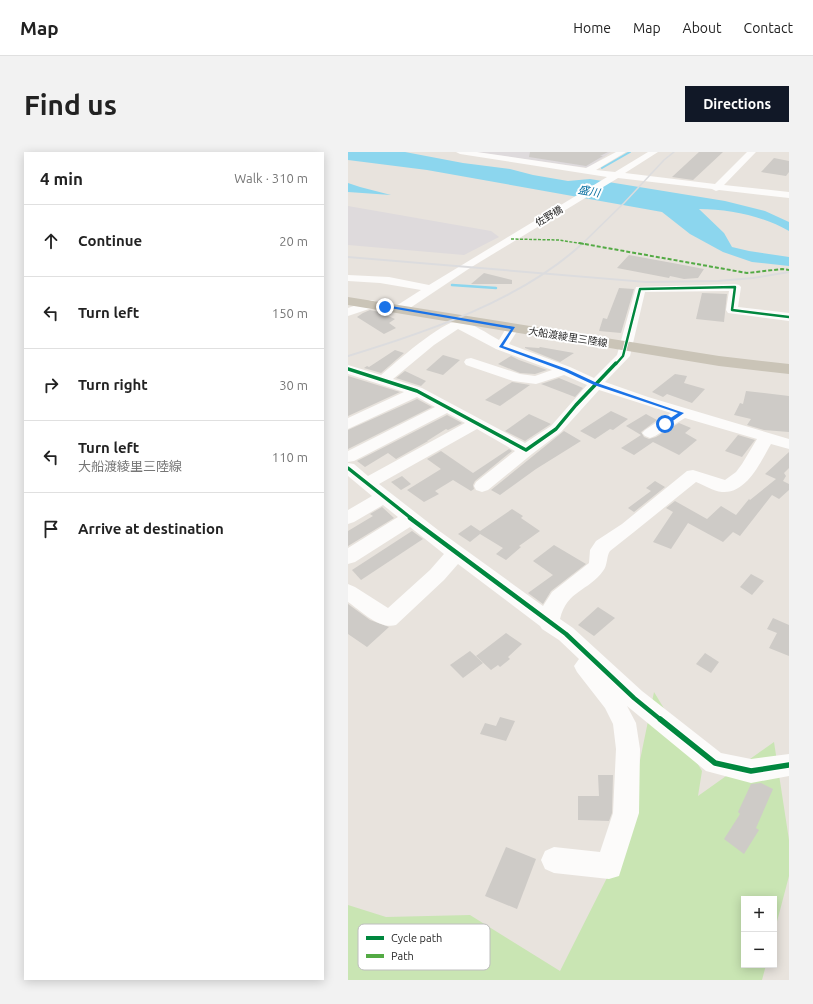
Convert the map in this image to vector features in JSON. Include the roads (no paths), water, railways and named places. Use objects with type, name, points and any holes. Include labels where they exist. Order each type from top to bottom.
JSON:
[{"type":"main road","name":"大船渡綾里三陸線","points":[[348,301],[719,361],[789,369]]},
{"type":"street","points":[[460,152],[716,188],[785,192]]},
{"type":"street","points":[[587,171],[622,152]]},
{"type":"street","name":"佐野橋","points":[[400,309],[654,152]]},
{"type":"street","points":[[716,188],[752,152]]},
{"type":"street","points":[[348,278],[394,280],[430,290]]},
{"type":"street","points":[[482,486],[526,450],[556,429],[623,356],[640,289],[734,287],[732,310],[789,317]]},
{"type":"street","points":[[348,312],[371,304]]},
{"type":"street","points":[[383,380],[429,342],[455,325],[460,325],[500,346],[566,370],[596,384],[682,413],[789,444]]},
{"type":"street","points":[[500,346],[513,328]]},
{"type":"street","points":[[471,362],[518,378],[536,380],[566,370]]},
{"type":"street","points":[[348,369],[418,391],[526,450]]},
{"type":"street","points":[[348,424],[418,391]]},
{"type":"street","points":[[348,457],[447,407]]},
{"type":"street","points":[[650,433],[682,413]]},
{"type":"street","points":[[368,483],[477,423]]},
{"type":"street","points":[[554,860],[609,866],[626,813],[628,749],[624,722],[613,702],[557,628],[553,607],[559,597],[596,567],[598,563],[598,550],[603,546],[628,528],[693,475],[723,486],[728,486],[736,481],[745,472],[766,438]]},
{"type":"street","points":[[348,468],[456,553],[557,628],[634,698],[715,763],[751,771],[789,765]]},
{"type":"street","points":[[348,518],[384,497]]},
{"type":"street","points":[[348,562],[411,518]]},
{"type":"street","points":[[348,592],[389,619],[437,575],[456,553]]},
{"type":"water","name":"盛川","points":[[348,152],[405,152],[463,163],[510,169],[533,175],[568,181],[590,179],[725,201],[765,211],[789,222],[789,231],[768,221],[746,214],[722,210],[699,209],[724,233],[732,247],[789,257],[789,266],[752,262],[723,252],[690,234],[662,212],[427,170],[348,160]]},
{"type":"water","points":[[348,183],[360,187],[391,195],[348,192]]},
{"type":"waterway","points":[[602,168],[630,152]]},
{"type":"waterway","points":[[452,285],[496,288]]},
{"type":"railway","points":[[582,244],[624,203],[664,160],[674,152]]},
{"type":"railway","points":[[543,273],[559,263],[583,243]]},
{"type":"railway","points":[[348,257],[543,273]]},
{"type":"railway","points":[[543,273],[646,282],[718,281],[753,278],[789,272]]},
{"type":"railway","points":[[348,356],[441,325],[472,312],[503,297],[543,273]]}]
